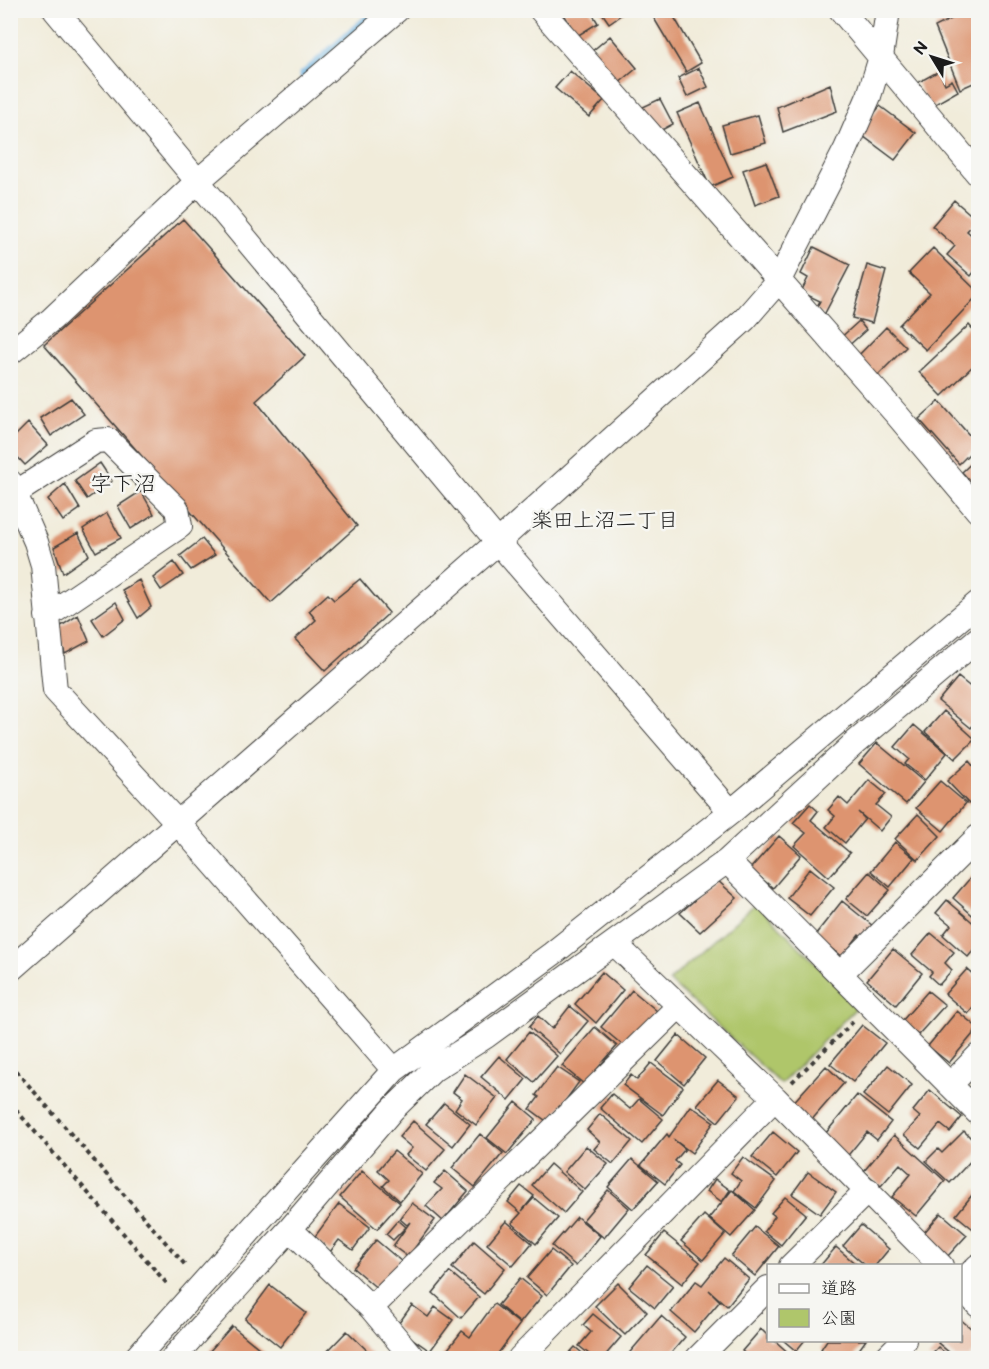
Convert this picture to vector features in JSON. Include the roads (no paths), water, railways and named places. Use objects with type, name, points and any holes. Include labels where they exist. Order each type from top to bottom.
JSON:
[{"type":"street","points":[[55,10],[498,542],[731,812]]},
{"type":"street","points":[[10,353],[52,319],[198,181],[397,10]]},
{"type":"street","points":[[541,10],[978,512]]},
{"type":"street","points":[[841,10],[978,174]]},
{"type":"street","points":[[10,970],[711,352],[778,280],[846,148],[869,96],[881,57],[888,10]]},
{"type":"street","points":[[46,616],[180,526],[177,509],[108,440],[96,441],[14,487],[43,565],[46,616],[55,690],[178,823],[394,1070]]},
{"type":"street","points":[[136,1359],[203,1287],[394,1070],[552,954],[731,812],[978,603]]},
{"type":"street","points":[[174,1359],[392,1110],[434,1069],[486,1036],[727,861],[856,742],[978,639]]},
{"type":"street","points":[[841,973],[978,837]]},
{"type":"street","points":[[727,861],[978,1113]]},
{"type":"street","points":[[615,944],[775,1098],[939,1264]]},
{"type":"street","points":[[370,1308],[679,1006]]},
{"type":"street","points":[[951,1085],[978,1056]]},
{"type":"street","points":[[520,1359],[775,1098]]},
{"type":"street","points":[[793,1264],[868,1190]]},
{"type":"street","points":[[290,1229],[370,1308],[413,1359]]},
{"type":"street","points":[[962,1283],[978,1266]]},
{"type":"street","points":[[962,1287],[978,1305]]},
{"type":"street","points":[[698,1359],[767,1289]]},
{"type":"street","points":[[886,1359],[903,1342]]},
{"type":"waterway","points":[[303,75],[377,10]]},
{"type":"district","name":"字下沼","points":[[123,484]]},
{"type":"district","name":"楽田上沼二丁目","points":[[605,520]]}]
